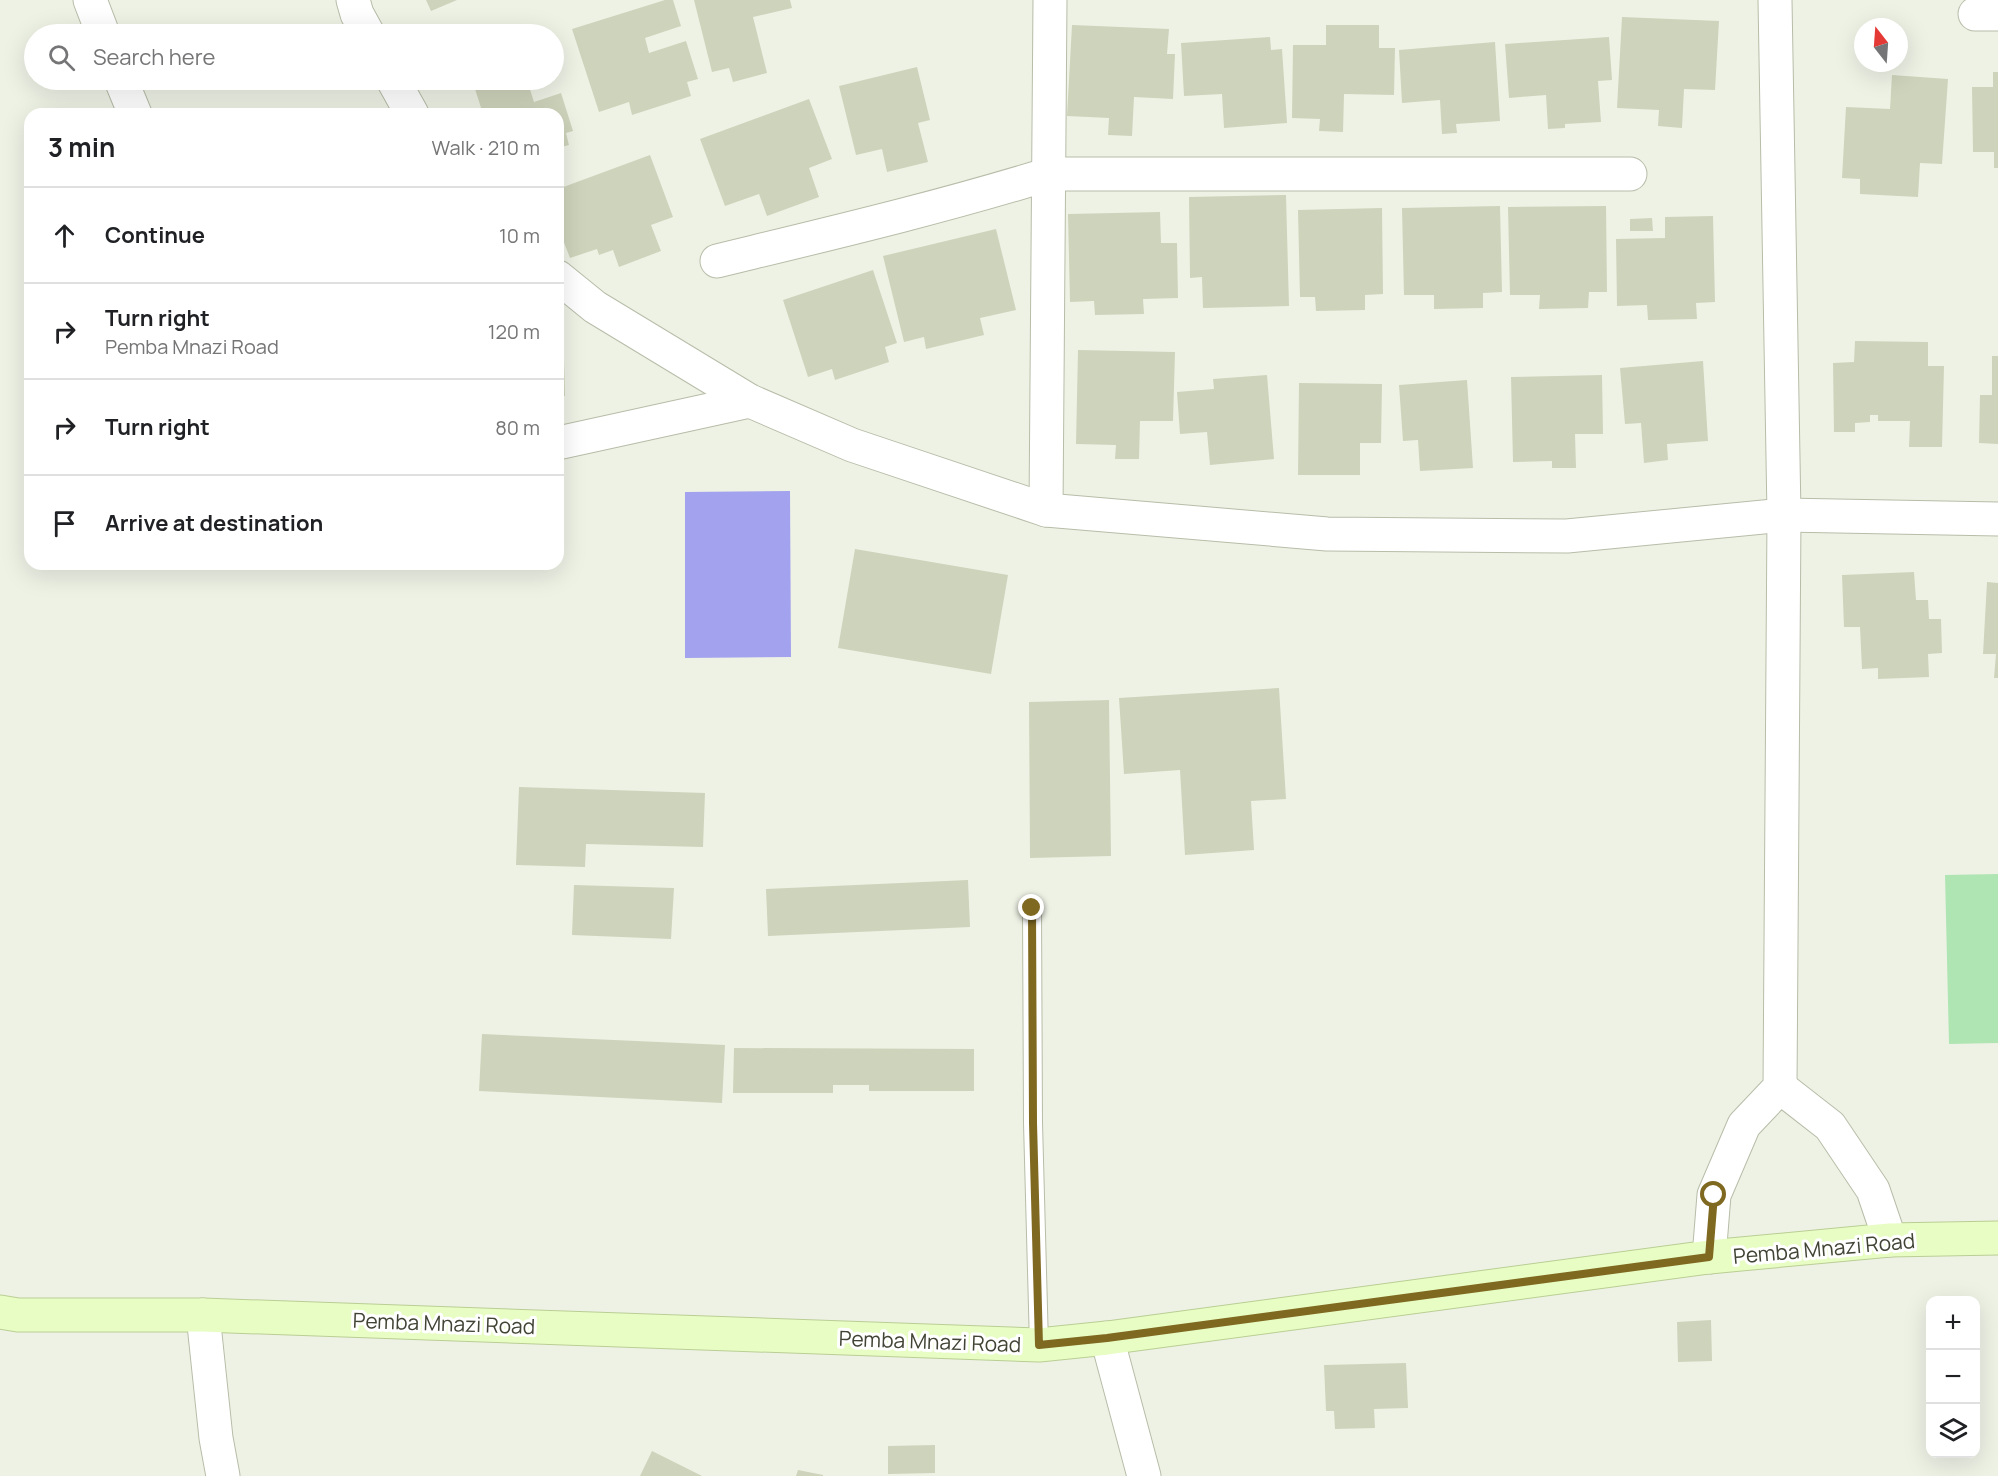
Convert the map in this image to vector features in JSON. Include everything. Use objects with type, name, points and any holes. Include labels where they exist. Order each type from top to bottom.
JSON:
[{"type":"main road","name":"Pemba Mnazi Road","points":[[0,1312],[18,1315],[203,1315],[1039,1345],[1107,1338],[1709,1257],[1890,1240],[1998,1238]]},
{"type":"street","points":[[90,0],[99,24]]},
{"type":"street","points":[[353,0],[362,24]]},
{"type":"street","points":[[1046,510],[1050,0]]},
{"type":"street","points":[[1709,1257],[1714,1195],[1744,1125],[1780,1087],[1784,515],[1775,0]]},
{"type":"street","points":[[125,90],[133,108]]},
{"type":"street","points":[[399,90],[409,108]]},
{"type":"street","points":[[717,261],[981,195],[1049,174],[1630,174]]},
{"type":"street","points":[[564,282],[595,308],[750,401],[852,445],[1046,510],[1327,534],[1567,536],[1784,515],[1998,519]]},
{"type":"street","points":[[564,441],[750,401]]},
{"type":"street","points":[[1780,1087],[1830,1126],[1873,1190],[1890,1240]]},
{"type":"street","points":[[203,1315],[216,1438],[223,1476]]},
{"type":"street","points":[[1107,1338],[1144,1476]]},
{"type":"lane","points":[[1032,908],[1033,1123],[1039,1345]]},
{"type":"green space","points":[[1998,874],[1998,1043],[1949,1044],[1945,875]]},
{"type":"water","points":[[790,491],[791,657],[685,658],[685,492]]},
{"type":"building","points":[[426,0],[457,0],[431,11]]},
{"type":"building","points":[[665,0],[673,0],[681,26],[645,38],[649,53],[686,41],[698,79],[687,82],[691,96],[632,115],[629,102],[599,112],[572,29]]},
{"type":"building","points":[[694,0],[790,0],[792,8],[753,17],[767,73],[733,82],[729,68],[712,72]]},
{"type":"building","points":[[1622,17],[1719,21],[1715,90],[1684,89],[1682,128],[1658,126],[1659,110],[1617,108]]},
{"type":"building","points":[[1072,25],[1169,29],[1167,54],[1175,54],[1173,99],[1134,97],[1132,136],[1108,135],[1109,118],[1067,116]]},
{"type":"building","points":[[1326,25],[1379,25],[1379,48],[1395,48],[1394,95],[1344,94],[1343,132],[1319,131],[1320,119],[1292,118],[1293,45],[1326,45]]},
{"type":"building","points":[[1270,37],[1271,50],[1282,49],[1287,123],[1224,128],[1222,94],[1184,96],[1181,43]]},
{"type":"building","points":[[1609,37],[1612,80],[1598,81],[1601,122],[1565,124],[1565,128],[1548,129],[1546,95],[1509,98],[1505,44]]},
{"type":"building","points":[[1495,42],[1500,121],[1456,124],[1457,133],[1442,134],[1440,100],[1402,103],[1399,50]]},
{"type":"building","points":[[917,67],[930,120],[918,123],[928,162],[887,172],[882,149],[856,155],[839,86]]},
{"type":"building","points":[[1993,72],[1998,72],[1998,168],[1994,168],[1994,152],[1973,152],[1972,87],[1993,87]]},
{"type":"building","points":[[1892,75],[1948,79],[1942,164],[1920,163],[1918,197],[1860,194],[1860,179],[1842,178],[1846,107],[1890,109]]},
{"type":"building","points":[[475,90],[530,90],[534,102],[561,93],[573,131],[566,133],[569,145],[564,146],[564,108],[481,108]]},
{"type":"building","points":[[809,99],[832,159],[809,168],[819,197],[767,216],[759,194],[725,206],[700,139]]},
{"type":"building","points":[[650,155],[673,217],[651,225],[661,251],[619,267],[613,250],[599,255],[597,249],[570,258],[564,242],[564,187]]},
{"type":"building","points":[[1286,195],[1289,306],[1203,308],[1202,277],[1190,278],[1189,197]]},
{"type":"building","points":[[1500,206],[1502,292],[1483,293],[1483,308],[1434,309],[1434,295],[1404,295],[1402,208]]},
{"type":"building","points":[[1606,206],[1607,292],[1589,292],[1588,308],[1539,309],[1540,295],[1510,295],[1508,207]]},
{"type":"building","points":[[1382,208],[1383,294],[1365,295],[1365,310],[1316,311],[1315,297],[1300,297],[1298,210]]},
{"type":"building","points":[[1160,212],[1161,243],[1177,243],[1178,298],[1143,299],[1144,314],[1095,315],[1094,301],[1070,302],[1068,214]]},
{"type":"building","points":[[1713,216],[1715,302],[1696,303],[1697,319],[1648,320],[1647,305],[1617,306],[1616,239],[1665,238],[1665,217]]},
{"type":"building","points":[[1652,218],[1653,231],[1630,231],[1630,219]]},
{"type":"building","points":[[996,229],[1016,310],[980,318],[984,335],[926,349],[924,337],[904,342],[883,256]]},
{"type":"building","points":[[873,270],[897,343],[885,347],[889,362],[835,380],[832,369],[808,377],[783,300]]},
{"type":"building","points":[[1855,341],[1928,342],[1928,366],[1944,366],[1942,447],[1909,447],[1910,421],[1878,421],[1878,415],[1870,415],[1870,422],[1855,423],[1855,432],[1834,432],[1833,363],[1854,362]]},
{"type":"building","points":[[1078,350],[1175,352],[1173,421],[1140,421],[1139,459],[1115,459],[1116,445],[1076,444]]},
{"type":"building","points":[[1992,356],[1998,356],[1998,444],[1979,443],[1980,395],[1992,395]]},
{"type":"building","points":[[1703,361],[1708,441],[1667,444],[1668,460],[1644,463],[1641,423],[1625,424],[1620,368]]},
{"type":"building","points":[[1267,375],[1274,459],[1210,465],[1207,432],[1180,434],[1177,392],[1214,389],[1213,379]]},
{"type":"building","points":[[1602,375],[1603,434],[1575,434],[1576,468],[1552,468],[1552,461],[1513,462],[1511,377]]},
{"type":"building","points":[[1467,380],[1473,468],[1420,471],[1418,440],[1403,441],[1399,385]]},
{"type":"building","points":[[1299,383],[1382,384],[1381,443],[1360,443],[1360,475],[1298,475]]},
{"type":"building","points":[[855,549],[1008,575],[991,674],[838,648]]},
{"type":"building","points":[[1914,572],[1916,600],[1928,600],[1929,619],[1941,619],[1942,653],[1928,654],[1929,677],[1878,679],[1878,668],[1862,669],[1860,627],[1844,627],[1842,575]]},
{"type":"building","points":[[1987,582],[1998,583],[1998,678],[1994,678],[1996,654],[1983,654]]},
{"type":"building","points":[[1279,688],[1286,799],[1251,801],[1254,850],[1185,855],[1180,770],[1124,774],[1119,698]]},
{"type":"building","points":[[1109,700],[1111,856],[1030,858],[1029,702]]},
{"type":"building","points":[[519,787],[705,793],[703,847],[586,844],[585,867],[516,865]]},
{"type":"building","points":[[968,880],[970,927],[768,936],[766,889]]},
{"type":"building","points":[[574,885],[674,888],[671,939],[572,935]]},
{"type":"building","points":[[482,1034],[725,1045],[722,1103],[479,1091]]},
{"type":"building","points":[[734,1048],[974,1049],[974,1091],[869,1091],[869,1085],[833,1085],[833,1093],[733,1093]]},
{"type":"building","points":[[1711,1320],[1712,1361],[1678,1362],[1677,1322]]},
{"type":"building","points":[[1406,1363],[1408,1408],[1374,1409],[1375,1428],[1335,1429],[1334,1411],[1326,1411],[1324,1365]]},
{"type":"building","points":[[935,1445],[935,1473],[888,1474],[888,1446]]},
{"type":"building","points":[[652,1451],[702,1476],[640,1476]]},
{"type":"building","points":[[798,1470],[823,1475],[823,1476],[796,1476]]},
{"type":"route","points":[[1032,908],[1033,1123],[1039,1345],[1107,1338],[1709,1257],[1714,1195]]}]
